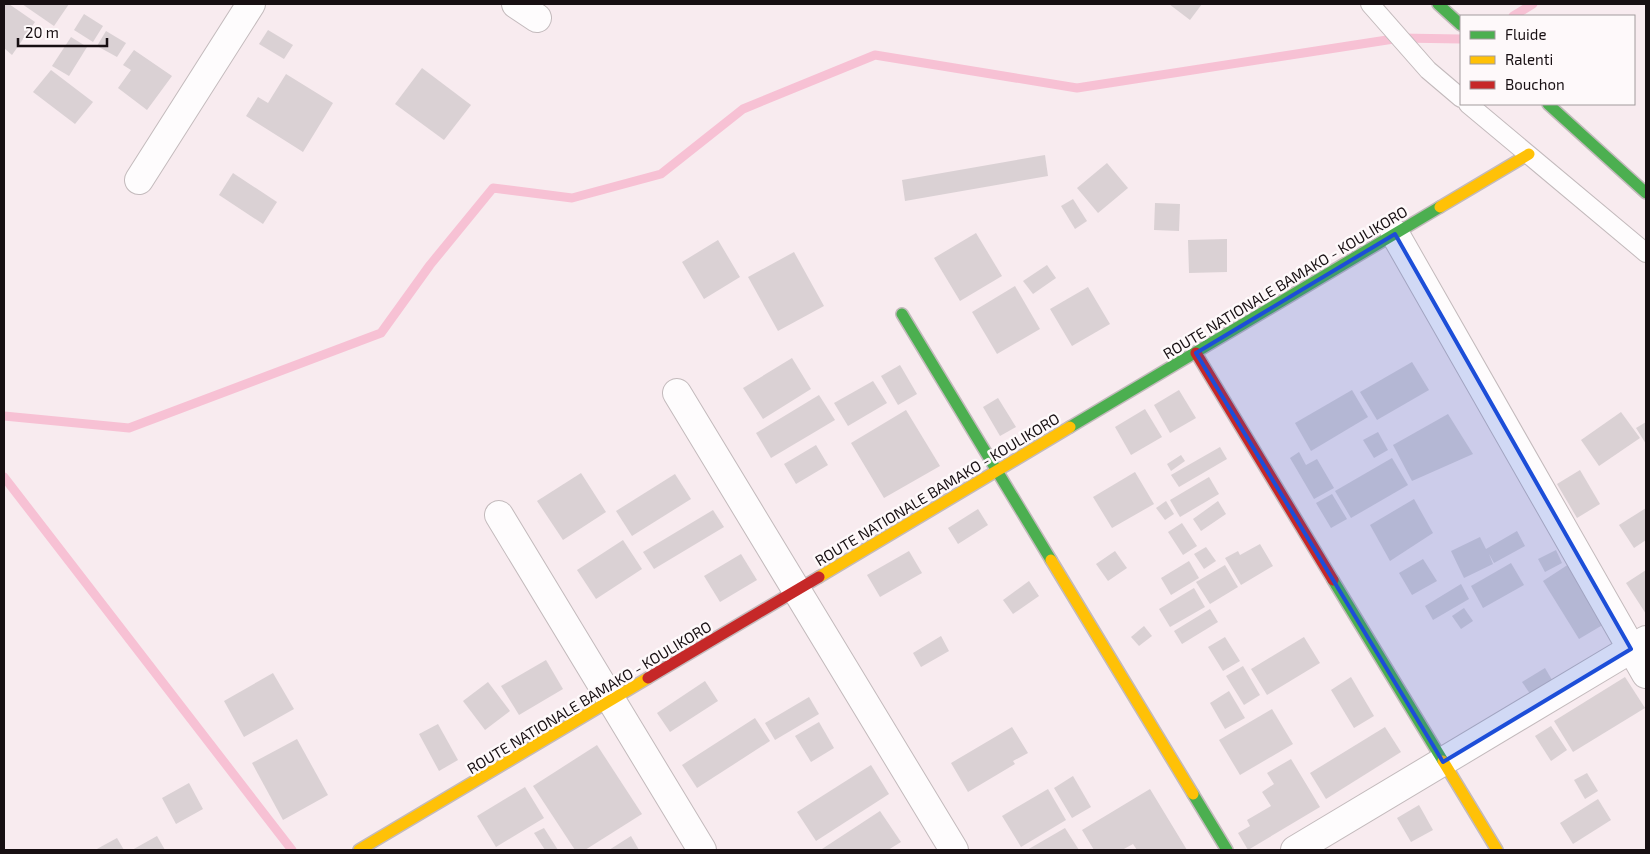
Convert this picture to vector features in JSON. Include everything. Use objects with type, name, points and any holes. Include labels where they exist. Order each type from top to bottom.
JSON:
[{"type":"main road","points":[[1438,4],[1460,24]]},
{"type":"main road","points":[[1549,105],[1646,193]]},
{"type":"main road","name":"ROUTE NATIONALE BAMAKO - KOULIKORO","points":[[360,850],[1529,154]]},
{"type":"main road","points":[[902,314],[1227,850]]},
{"type":"main road","points":[[1196,353],[1497,850]]},
{"type":"street","points":[[139,180],[251,4]]},
{"type":"street","points":[[1395,234],[1639,645],[1646,674]]},
{"type":"street","points":[[677,393],[954,850]]},
{"type":"street","points":[[499,515],[702,850]]},
{"type":"street","points":[[1295,850],[1639,645]]},
{"type":"lane","points":[[1370,4],[1428,70],[1460,97]]},
{"type":"lane","points":[[1469,105],[1646,253]]},
{"type":"highlighted area","points":[[1395,234],[1631,649],[1443,762],[1196,353]]},
{"type":"building","points":[[4,4],[9,4],[35,22],[12,55],[4,48]]},
{"type":"building","points":[[22,4],[69,4],[54,26]]},
{"type":"building","points":[[1169,4],[1202,4],[1190,20]]},
{"type":"building","points":[[84,14],[103,26],[93,42],[74,30]]},
{"type":"building","points":[[268,30],[293,45],[284,59],[259,44]]},
{"type":"building","points":[[106,31],[126,43],[117,57],[97,46]]},
{"type":"building","points":[[71,37],[87,47],[69,76],[52,66]]},
{"type":"building","points":[[134,50],[172,76],[147,110],[118,88],[131,70],[123,65]]},
{"type":"building","points":[[422,68],[471,105],[444,140],[395,104]]},
{"type":"building","points":[[51,70],[93,102],[75,124],[33,92]]},
{"type":"building","points":[[286,74],[333,103],[303,152],[246,116],[258,97],[268,103]]},
{"type":"building","points":[[1045,155],[1048,176],[905,201],[902,180]]},
{"type":"building","points":[[1107,163],[1128,188],[1098,213],[1077,188]]},
{"type":"building","points":[[233,173],[277,202],[263,224],[219,195]]},
{"type":"building","points":[[1073,199],[1087,221],[1075,229],[1061,206]]},
{"type":"building","points":[[1155,203],[1180,204],[1179,231],[1154,230]]},
{"type":"building","points":[[976,233],[1002,276],[960,301],[934,258]]},
{"type":"building","points":[[1227,239],[1227,272],[1189,273],[1188,240]]},
{"type":"building","points":[[718,240],[740,277],[704,299],[682,262]]},
{"type":"building","points":[[794,252],[824,306],[778,331],[748,277]]},
{"type":"building","points":[[1047,265],[1056,278],[1033,294],[1023,281]]},
{"type":"building","points":[[1015,286],[1040,329],[997,354],[972,312]]},
{"type":"building","points":[[1088,287],[1110,324],[1072,346],[1050,309]]},
{"type":"building","points":[[792,358],[811,389],[763,419],[743,388]]},
{"type":"building","points":[[1412,362],[1429,390],[1377,420],[1360,392]]},
{"type":"building","points":[[900,365],[917,394],[898,405],[881,376]]},
{"type":"building","points":[[873,381],[887,403],[848,426],[834,403]]},
{"type":"building","points":[[1179,390],[1196,418],[1170,433],[1154,405]]},
{"type":"building","points":[[1352,390],[1368,417],[1311,451],[1295,423]]},
{"type":"building","points":[[819,395],[835,420],[771,458],[756,433]]},
{"type":"building","points":[[998,398],[1016,427],[1000,436],[983,407]]},
{"type":"building","points":[[1145,409],[1162,437],[1131,455],[1115,427]]},
{"type":"building","points":[[906,410],[940,466],[884,498],[851,443]]},
{"type":"building","points":[[1621,412],[1640,438],[1599,466],[1581,440]]},
{"type":"building","points":[[1448,414],[1473,454],[1412,481],[1393,445]]},
{"type":"building","points":[[1646,422],[1646,444],[1636,428]]},
{"type":"building","points":[[1378,432],[1388,450],[1374,458],[1363,440]]},
{"type":"building","points":[[816,445],[828,465],[796,484],[784,464]]},
{"type":"building","points":[[1220,447],[1227,459],[1179,487],[1171,475]]},
{"type":"building","points":[[1299,452],[1306,465],[1317,459],[1334,488],[1314,499],[1290,458]]},
{"type":"building","points":[[1181,455],[1185,461],[1171,471],[1167,464]]},
{"type":"building","points":[[1392,458],[1408,485],[1351,518],[1335,491]]},
{"type":"building","points":[[1580,470],[1600,504],[1577,518],[1557,484]]},
{"type":"building","points":[[1135,472],[1154,504],[1112,528],[1093,497]]},
{"type":"building","points":[[581,473],[606,512],[563,540],[537,501]]},
{"type":"building","points":[[675,474],[691,499],[632,536],[616,511]]},
{"type":"building","points":[[1209,477],[1219,494],[1180,517],[1170,500]]},
{"type":"building","points":[[1332,494],[1347,519],[1331,528],[1316,503]]},
{"type":"building","points":[[1414,499],[1433,533],[1390,561],[1370,525]]},
{"type":"building","points":[[1166,501],[1174,514],[1165,520],[1156,508]]},
{"type":"building","points":[[1218,501],[1226,514],[1201,531],[1193,519]]},
{"type":"building","points":[[1646,508],[1646,540],[1634,548],[1619,525]]},
{"type":"building","points":[[978,509],[988,525],[958,544],[948,528]]},
{"type":"building","points":[[713,510],[724,527],[654,569],[643,552]]},
{"type":"building","points":[[1182,523],[1197,546],[1183,555],[1168,532]]},
{"type":"building","points":[[1517,531],[1525,546],[1494,563],[1489,554],[1493,564],[1464,578],[1451,551],[1480,537],[1486,549]]},
{"type":"building","points":[[623,540],[642,569],[596,599],[577,570]]},
{"type":"building","points":[[1260,544],[1273,566],[1241,585],[1225,558],[1238,551],[1240,555]]},
{"type":"building","points":[[1206,547],[1216,561],[1204,569],[1194,554]]},
{"type":"building","points":[[1556,550],[1562,563],[1545,572],[1538,559]]},
{"type":"building","points":[[909,551],[922,573],[880,597],[867,575]]},
{"type":"building","points":[[1115,551],[1127,568],[1108,581],[1096,564]]},
{"type":"building","points":[[741,554],[757,580],[720,602],[704,576]]},
{"type":"building","points":[[1423,559],[1437,581],[1412,595],[1399,573]]},
{"type":"building","points":[[1189,561],[1199,578],[1171,595],[1161,578]]},
{"type":"building","points":[[1511,563],[1524,585],[1483,608],[1471,586]]},
{"type":"building","points":[[1569,564],[1606,623],[1579,639],[1543,581]]},
{"type":"building","points":[[1225,565],[1238,587],[1210,604],[1196,582]]},
{"type":"building","points":[[1646,570],[1646,614],[1626,583]]},
{"type":"building","points":[[1029,581],[1039,596],[1013,614],[1003,600]]},
{"type":"building","points":[[1461,584],[1469,599],[1433,620],[1425,606]]},
{"type":"building","points":[[1194,588],[1205,607],[1170,627],[1159,609]]},
{"type":"building","points":[[1464,608],[1473,621],[1461,629],[1452,616]]},
{"type":"building","points":[[1210,609],[1218,622],[1182,644],[1174,631]]},
{"type":"building","points":[[1144,626],[1152,636],[1139,646],[1131,637]]},
{"type":"building","points":[[941,636],[949,651],[921,667],[913,653]]},
{"type":"building","points":[[1225,637],[1240,661],[1223,671],[1208,647]]},
{"type":"building","points":[[1304,637],[1320,663],[1267,695],[1251,669]]},
{"type":"building","points":[[546,660],[563,689],[519,715],[501,686]]},
{"type":"building","points":[[1243,666],[1260,695],[1244,705],[1226,676]]},
{"type":"building","points":[[1545,668],[1555,685],[1533,698],[1522,682]]},
{"type":"building","points":[[273,673],[294,709],[244,737],[224,701]]},
{"type":"building","points":[[1351,677],[1374,716],[1354,728],[1331,690]]},
{"type":"building","points":[[1625,677],[1645,708],[1573,752],[1554,721]]},
{"type":"building","points":[[705,681],[718,701],[670,732],[657,713]]},
{"type":"building","points":[[488,682],[510,711],[485,730],[463,701]]},
{"type":"building","points":[[1229,691],[1245,718],[1225,729],[1210,703]]},
{"type":"building","points":[[809,697],[819,714],[775,740],[765,723]]},
{"type":"building","points":[[1272,709],[1293,744],[1240,775],[1219,740]]},
{"type":"building","points":[[755,718],[770,741],[697,788],[682,765]]},
{"type":"building","points":[[819,722],[834,748],[811,762],[795,736]]},
{"type":"building","points":[[438,724],[458,760],[439,771],[419,734]]},
{"type":"building","points":[[1551,726],[1567,750],[1551,761],[1535,736]]},
{"type":"building","points":[[1012,727],[1028,753],[1013,761],[1015,764],[968,792],[951,763]]},
{"type":"building","points":[[1385,727],[1401,752],[1326,799],[1310,773]]},
{"type":"building","points":[[297,739],[328,795],[283,820],[252,763]]},
{"type":"building","points":[[597,745],[642,814],[585,850],[575,850],[533,786]]},
{"type":"building","points":[[1291,759],[1320,807],[1248,850],[1238,833],[1250,826],[1247,820],[1271,806],[1262,792],[1274,784],[1267,773]]},
{"type":"building","points":[[871,765],[889,794],[816,841],[797,812]]},
{"type":"building","points":[[1587,773],[1598,791],[1585,799],[1574,780]]},
{"type":"building","points":[[1073,776],[1091,807],[1072,818],[1054,788]]},
{"type":"building","points":[[189,783],[203,809],[176,824],[162,798]]},
{"type":"building","points":[[525,787],[544,818],[496,847],[477,816]]},
{"type":"building","points":[[1048,789],[1066,820],[1021,847],[1002,816]]},
{"type":"building","points":[[1150,789],[1187,850],[1137,850],[1133,844],[1122,850],[1094,850],[1082,830]]},
{"type":"building","points":[[1598,799],[1611,820],[1573,844],[1560,823]]},
{"type":"building","points":[[1419,805],[1433,830],[1411,842],[1397,818]]},
{"type":"building","points":[[880,811],[901,842],[888,850],[822,849]]},
{"type":"building","points":[[544,828],[558,850],[545,850],[534,833]]},
{"type":"building","points":[[1065,828],[1079,850],[1027,850]]},
{"type":"building","points":[[157,836],[165,850],[132,850]]},
{"type":"building","points":[[631,836],[639,850],[609,850]]},
{"type":"building","points":[[117,838],[124,850],[95,850]]},
{"type":"waterway","points":[[1515,15],[1533,4]]},
{"type":"waterway","points":[[4,416],[129,428],[381,333],[430,265],[493,188],[572,198],[661,174],[743,109],[875,55],[1077,88],[1400,38],[1460,39]]},
{"type":"waterway","points":[[4,477],[292,850]]},
{"type":"traffic: fast","points":[[1438,4],[1460,24]]},
{"type":"traffic: fast","points":[[1549,105],[1646,193]]},
{"type":"traffic: fast","points":[[1070,427],[1440,207]]},
{"type":"traffic: fast","points":[[902,314],[1051,560]]},
{"type":"traffic: fast","points":[[1333,580],[1443,761]]},
{"type":"traffic: fast","points":[[1193,794],[1227,850]]},
{"type":"traffic: slow","points":[[1440,207],[1529,154]]},
{"type":"traffic: slow","points":[[819,577],[1070,427]]},
{"type":"traffic: slow","points":[[1051,560],[1193,794]]},
{"type":"traffic: slow","points":[[359,850],[648,678]]},
{"type":"traffic: slow","points":[[1443,761],[1497,850]]},
{"type":"traffic: jam","points":[[1196,353],[1333,580]]},
{"type":"traffic: jam","points":[[648,678],[819,577]]}]
